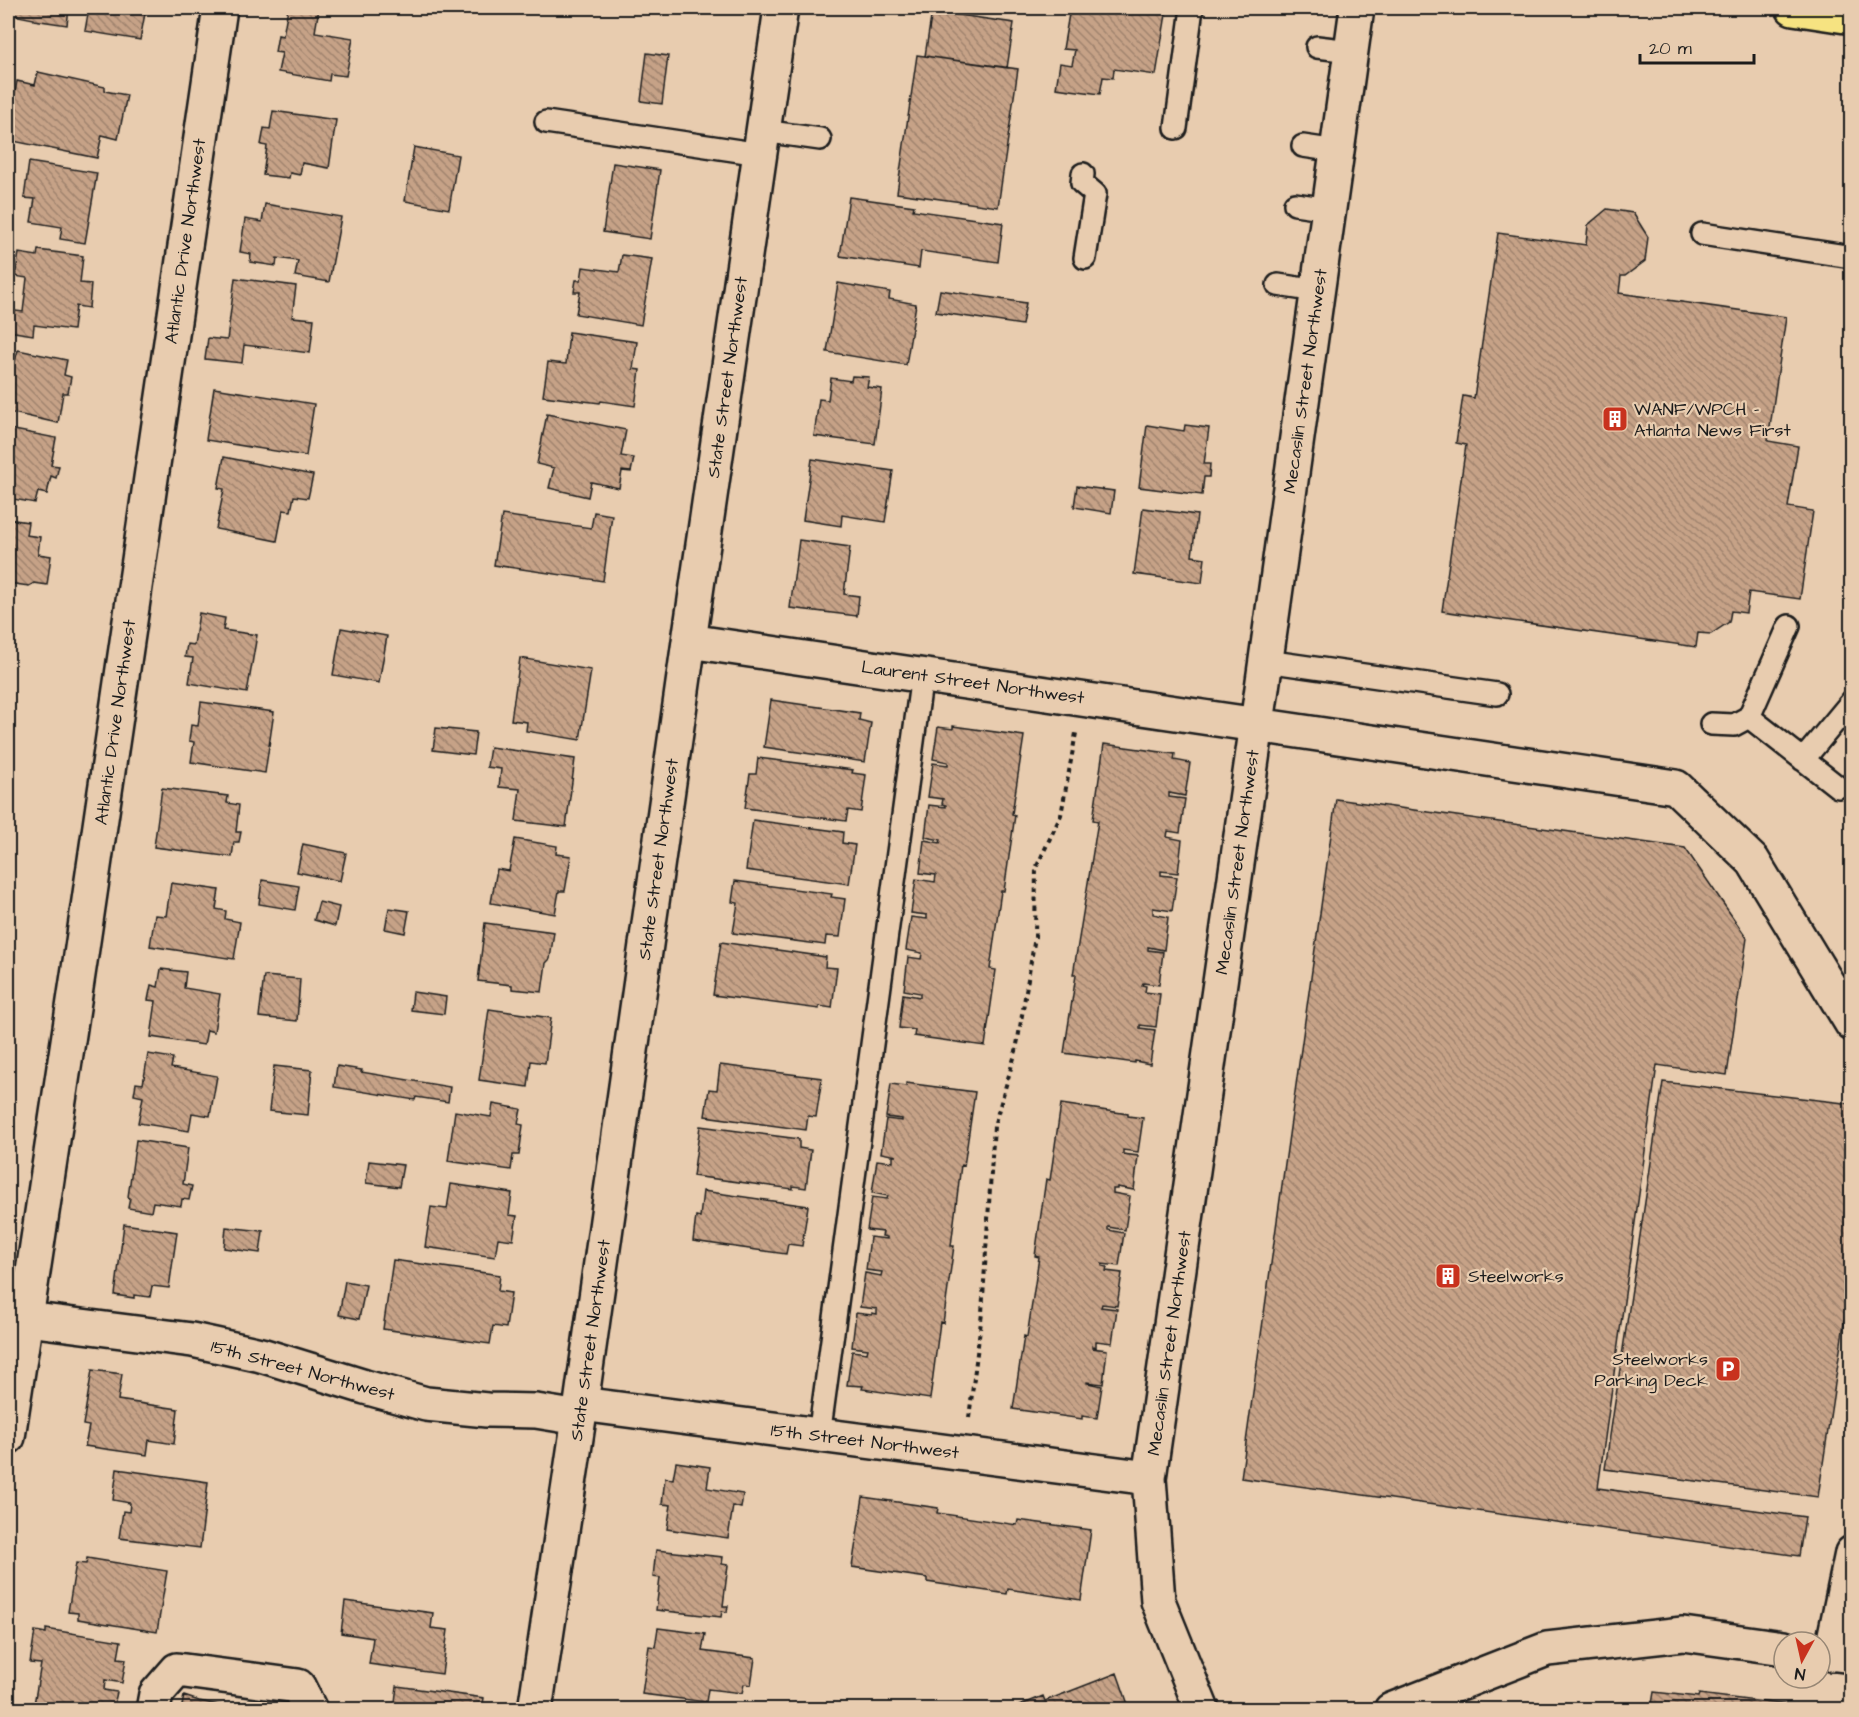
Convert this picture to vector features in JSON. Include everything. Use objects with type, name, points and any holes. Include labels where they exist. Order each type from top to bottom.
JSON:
[{"type":"main road","points":[[1805,8],[1851,17]]},
{"type":"street","name":"Atlantic Drive Northwest","points":[[8,1437],[220,8]]},
{"type":"street","name":"State Street Northwest","points":[[535,1710],[781,8]]},
{"type":"street","name":"Mecaslin Street Northwest","points":[[1202,1710],[1158,1601],[1149,1478],[1357,8]]},
{"type":"street","name":"Laurent Street Northwest","points":[[688,641],[1676,787],[1753,861],[1851,1024]]},
{"type":"street","name":"15th Street Northwest","points":[[27,1319],[192,1340],[261,1355],[426,1404],[487,1410],[580,1411],[819,1436],[1149,1478]]},
{"type":"street","points":[[1834,1654],[1851,1553]]},
{"type":"street","points":[[1391,1710],[1547,1648],[1683,1634],[1772,1646]]},
{"type":"street","points":[[153,1710],[156,1694],[177,1670],[298,1686],[310,1710]]},
{"type":"lane","points":[[1176,128],[1192,8]]},
{"type":"lane","points":[[1317,47],[1351,51]]},
{"type":"lane","points":[[546,122],[761,142],[820,139]]},
{"type":"lane","points":[[1303,146],[1336,151]]},
{"type":"lane","points":[[1083,174],[1082,183],[1095,194],[1085,258]]},
{"type":"lane","points":[[1295,204],[1329,209]]},
{"type":"lane","points":[[1702,234],[1851,257]]},
{"type":"lane","points":[[1278,285],[1317,291]]},
{"type":"lane","points":[[1711,724],[1734,725],[1749,717],[1789,626]]},
{"type":"lane","points":[[1266,660],[1497,694]]},
{"type":"lane","points":[[819,1436],[922,675]]},
{"type":"lane","points":[[1803,760],[1851,700]]},
{"type":"lane","points":[[1749,717],[1838,787]]},
{"type":"path","points":[[965,1454],[982,1313],[994,1126],[1016,1051],[1035,937],[1036,868],[1061,815],[1083,698]]},
{"type":"building","points":[[8,8],[69,8],[67,25],[8,14]]},
{"type":"building","points":[[89,8],[146,8],[140,40],[85,31]]},
{"type":"building","points":[[288,8],[319,8],[315,32],[353,38],[346,76],[330,74],[329,81],[278,72],[282,53],[275,52],[278,35],[283,36]]},
{"type":"building","points":[[1070,8],[1167,8],[1156,75],[1114,69],[1113,78],[1103,77],[1100,94],[1056,88],[1060,63],[1072,65],[1075,50],[1063,49]]},
{"type":"building","points":[[932,11],[1014,23],[1007,68],[925,56]]},
{"type":"building","points":[[647,53],[668,56],[662,104],[641,101]]},
{"type":"building","points":[[917,55],[1018,69],[998,207],[897,193]]},
{"type":"building","points":[[38,72],[105,87],[105,91],[127,95],[118,139],[102,135],[97,158],[8,140],[8,128],[17,81],[35,85]]},
{"type":"building","points":[[273,111],[336,120],[329,168],[302,163],[300,175],[290,173],[289,178],[263,175],[267,146],[261,145],[264,128],[270,129]]},
{"type":"building","points":[[414,147],[458,155],[449,209],[405,201]]},
{"type":"building","points":[[29,162],[97,173],[85,243],[60,239],[62,227],[31,222],[35,199],[24,198]]},
{"type":"building","points":[[613,163],[660,170],[650,239],[603,232]]},
{"type":"building","points":[[849,197],[914,206],[913,210],[1003,223],[998,262],[921,251],[919,268],[840,256]]},
{"type":"building","points":[[265,204],[341,217],[329,282],[295,276],[298,261],[277,258],[276,266],[250,262],[251,254],[240,252],[245,219],[262,222]]},
{"type":"building","name":"WANF/WPCH - Atlanta News First","points":[[1607,209],[1633,213],[1648,237],[1645,261],[1625,276],[1621,276],[1619,293],[1786,317],[1768,441],[1798,446],[1788,507],[1813,511],[1800,599],[1749,592],[1746,613],[1731,611],[1729,622],[1711,634],[1698,633],[1696,647],[1442,611],[1466,445],[1456,443],[1463,396],[1474,398],[1498,233],[1586,245],[1588,225]]},
{"type":"building","points":[[38,250],[83,256],[80,283],[91,284],[89,308],[76,306],[73,330],[34,325],[33,335],[8,331],[8,310],[23,312],[27,278],[15,276],[19,253],[37,256]]},
{"type":"building","points":[[622,255],[652,259],[641,325],[576,314],[580,292],[574,292],[576,280],[581,280],[583,267],[619,272]]},
{"type":"building","points":[[235,278],[296,286],[292,317],[314,319],[310,353],[244,345],[242,363],[205,359],[208,338],[227,340]]},
{"type":"building","points":[[838,283],[890,292],[889,299],[916,304],[906,365],[827,352]]},
{"type":"building","points":[[940,290],[1026,303],[1022,325],[936,312]]},
{"type":"building","points":[[569,332],[637,342],[633,369],[640,370],[635,406],[543,396],[548,362],[566,364]]},
{"type":"building","points":[[18,350],[67,360],[64,375],[71,377],[68,393],[63,393],[58,423],[8,412],[10,389],[8,388],[8,360],[15,361]]},
{"type":"building","points":[[852,376],[869,377],[867,387],[882,389],[875,444],[814,436],[819,399],[828,400],[831,378],[851,381]]},
{"type":"building","points":[[214,388],[314,404],[306,456],[206,440]]},
{"type":"building","points":[[547,414],[626,430],[621,456],[634,458],[631,472],[622,471],[619,488],[591,482],[588,497],[549,488],[554,468],[537,464]]},
{"type":"building","points":[[1147,425],[1184,431],[1185,425],[1209,428],[1204,464],[1210,464],[1209,477],[1204,477],[1202,495],[1139,487]]},
{"type":"building","points":[[9,429],[56,438],[51,465],[59,466],[56,478],[51,476],[47,494],[38,492],[35,503],[13,499],[15,488],[8,486]]},
{"type":"building","points":[[224,457],[313,475],[308,498],[294,496],[291,511],[283,510],[277,541],[216,529],[224,489],[218,488]]},
{"type":"building","points":[[812,459],[893,471],[885,522],[842,515],[841,526],[803,520]]},
{"type":"building","points":[[1077,486],[1114,491],[1111,513],[1074,507]]},
{"type":"building","points":[[1143,508],[1197,515],[1192,556],[1205,558],[1202,583],[1134,574]]},
{"type":"building","points":[[594,512],[612,515],[603,581],[494,565],[502,515],[591,528]]},
{"type":"building","points":[[8,519],[28,522],[26,535],[40,537],[38,554],[51,556],[47,585],[34,583],[29,586],[8,583]]},
{"type":"building","points":[[799,540],[850,547],[844,594],[859,596],[857,616],[790,608]]},
{"type":"building","points":[[199,613],[225,618],[223,630],[257,635],[247,693],[189,683],[193,658],[185,657],[187,644],[194,645]]},
{"type":"building","points":[[341,628],[387,636],[379,683],[333,675]]},
{"type":"building","points":[[520,658],[591,670],[580,740],[526,731],[527,722],[511,720]]},
{"type":"building","points":[[771,700],[860,713],[859,720],[871,723],[865,762],[764,747]]},
{"type":"building","points":[[201,702],[274,712],[265,773],[191,762],[194,742],[189,741],[191,725],[198,726]]},
{"type":"building","points":[[953,726],[1024,736],[1012,814],[1015,815],[1004,891],[1001,891],[990,969],[996,970],[985,1046],[914,1036],[915,1030],[899,1028],[903,994],[920,997],[920,993],[904,990],[908,957],[921,959],[922,953],[906,950],[911,917],[927,919],[927,915],[911,913],[916,879],[935,882],[936,875],[920,873],[924,840],[940,843],[941,840],[925,837],[929,805],[946,807],[942,804],[943,799],[928,797],[933,763],[948,765],[948,762],[933,759],[938,727],[953,729]]},
{"type":"building","points":[[436,728],[476,732],[473,755],[433,750]]},
{"type":"building","points":[[1104,744],[1175,754],[1174,760],[1190,763],[1185,796],[1169,793],[1169,797],[1185,799],[1180,833],[1168,831],[1167,837],[1182,840],[1178,873],[1161,871],[1161,875],[1177,877],[1172,911],[1153,908],[1153,914],[1168,917],[1164,950],[1148,947],[1148,950],[1163,952],[1159,985],[1143,983],[1142,985],[1146,986],[1145,992],[1160,994],[1156,1027],[1140,1025],[1140,1028],[1155,1030],[1150,1064],[1064,1053],[1076,975],[1073,975],[1098,821],[1093,820]]},
{"type":"building","points":[[490,747],[575,759],[566,827],[516,821],[520,789],[499,787],[501,769],[487,767]]},
{"type":"building","points":[[758,758],[853,770],[852,773],[866,775],[861,812],[848,810],[846,821],[745,808],[750,774],[756,774]]},
{"type":"building","points":[[162,788],[228,796],[227,803],[239,805],[236,832],[241,832],[239,842],[234,842],[232,857],[154,847]]},
{"type":"building","points":[[8,794],[13,795],[8,832]]},
{"type":"building","name":"Steelworks","points":[[1336,799],[1685,848],[1747,938],[1727,1075],[1657,1065],[1598,1488],[1805,1517],[1799,1556],[1241,1478]]},
{"type":"building","points":[[753,820],[843,832],[842,843],[855,845],[849,884],[746,870]]},
{"type":"building","points":[[515,839],[557,846],[556,854],[571,856],[565,891],[559,891],[555,914],[491,903],[497,869],[509,871]]},
{"type":"building","points":[[303,844],[346,853],[340,881],[297,872]]},
{"type":"building","points":[[262,880],[299,886],[295,910],[259,904]]},
{"type":"building","points":[[735,881],[832,894],[831,897],[845,899],[840,937],[826,936],[825,945],[733,933],[738,903],[732,902]]},
{"type":"building","points":[[171,883],[219,890],[216,909],[226,911],[225,919],[240,922],[234,959],[150,946],[155,915],[166,916]]},
{"type":"building","points":[[319,902],[339,907],[335,926],[314,920]]},
{"type":"building","points":[[389,908],[409,911],[405,933],[385,929]]},
{"type":"building","points":[[485,923],[554,932],[542,992],[512,989],[512,985],[478,981]]},
{"type":"building","points":[[721,942],[826,957],[825,967],[837,968],[832,1008],[819,1006],[819,1009],[713,995]]},
{"type":"building","points":[[161,969],[186,972],[184,988],[220,994],[214,1032],[207,1030],[204,1045],[151,1037],[156,1001],[148,1000],[151,985],[158,987]]},
{"type":"building","points":[[264,976],[300,979],[297,1021],[259,1017]]},
{"type":"building","points":[[413,992],[446,997],[444,1014],[411,1010]]},
{"type":"building","points":[[489,1009],[551,1018],[545,1063],[531,1061],[528,1087],[479,1080]]},
{"type":"building","points":[[148,1054],[173,1058],[171,1068],[217,1076],[210,1116],[192,1113],[189,1131],[138,1123],[143,1097],[134,1095],[136,1083],[143,1084]]},
{"type":"building","points":[[720,1065],[822,1078],[816,1117],[808,1116],[806,1130],[705,1116],[709,1089],[717,1090]]},
{"type":"building","points":[[274,1066],[312,1070],[308,1115],[269,1111]]},
{"type":"building","points":[[337,1066],[450,1087],[448,1102],[416,1097],[415,1100],[334,1087]]},
{"type":"building","name":"Steelworks Parking Deck","points":[[1663,1082],[1852,1104],[1852,1270],[1818,1497],[1605,1469]]},
{"type":"building","points":[[906,1083],[975,1092],[964,1166],[961,1165],[951,1246],[954,1246],[943,1323],[940,1322],[930,1399],[847,1385],[852,1351],[867,1353],[868,1349],[852,1347],[856,1313],[877,1314],[877,1309],[860,1307],[865,1273],[881,1276],[882,1272],[866,1270],[870,1237],[887,1239],[887,1237],[882,1236],[883,1232],[867,1230],[872,1197],[887,1199],[888,1196],[872,1193],[877,1160],[893,1162],[893,1156],[897,1156],[881,1153],[886,1119],[902,1121],[902,1119],[886,1117],[891,1084],[906,1086]]},
{"type":"building","points":[[493,1104],[521,1109],[518,1124],[523,1125],[519,1155],[513,1155],[511,1170],[448,1161],[455,1111],[491,1117]]},
{"type":"building","points":[[1061,1104],[1143,1118],[1138,1152],[1123,1150],[1123,1154],[1138,1156],[1134,1190],[1117,1187],[1113,1189],[1113,1193],[1130,1196],[1125,1230],[1108,1227],[1108,1230],[1124,1233],[1119,1266],[1102,1264],[1107,1267],[1106,1271],[1122,1273],[1117,1306],[1102,1304],[1101,1307],[1117,1309],[1112,1343],[1096,1341],[1096,1347],[1092,1346],[1092,1348],[1107,1350],[1103,1384],[1087,1382],[1102,1386],[1097,1418],[1082,1416],[1082,1419],[1013,1409],[1039,1257],[1035,1256],[1046,1179],[1050,1180]]},
{"type":"building","points":[[700,1126],[799,1139],[799,1148],[811,1150],[806,1188],[793,1186],[793,1189],[693,1176]]},
{"type":"building","points":[[136,1140],[188,1148],[183,1184],[192,1186],[189,1200],[182,1199],[181,1206],[153,1202],[151,1212],[128,1208]]},
{"type":"building","points":[[369,1161],[403,1165],[399,1187],[366,1183]]},
{"type":"building","points":[[451,1184],[512,1193],[509,1215],[517,1216],[513,1240],[498,1238],[495,1257],[425,1247],[431,1207],[447,1209]]},
{"type":"building","points":[[703,1191],[808,1206],[802,1246],[788,1244],[786,1254],[693,1241],[696,1216],[700,1217]]},
{"type":"building","points":[[124,1224],[177,1232],[169,1288],[152,1286],[150,1297],[134,1295],[134,1298],[115,1295]]},
{"type":"building","points":[[226,1227],[263,1231],[260,1253],[224,1248]]},
{"type":"building","points":[[393,1260],[500,1275],[498,1291],[511,1293],[506,1328],[493,1326],[490,1344],[383,1329]]},
{"type":"building","points":[[345,1281],[366,1285],[359,1319],[339,1315]]},
{"type":"building","points":[[92,1370],[122,1374],[118,1400],[178,1409],[174,1444],[149,1440],[147,1455],[85,1446],[89,1426],[83,1425]]},
{"type":"building","points":[[676,1462],[710,1467],[707,1488],[743,1494],[741,1508],[733,1506],[728,1538],[667,1529],[671,1505],[662,1504],[665,1478],[673,1479]]},
{"type":"building","points":[[117,1469],[208,1482],[200,1548],[119,1538],[123,1511],[129,1512],[130,1503],[113,1500]]},
{"type":"building","points":[[863,1497],[938,1508],[937,1513],[1017,1525],[1018,1520],[1091,1530],[1081,1600],[1008,1589],[1007,1594],[927,1582],[927,1578],[852,1567]]},
{"type":"building","points":[[656,1550],[723,1557],[722,1564],[728,1565],[723,1606],[728,1606],[727,1612],[722,1611],[721,1617],[656,1610],[660,1578],[653,1577]]},
{"type":"building","points":[[87,1558],[167,1571],[157,1632],[78,1619],[78,1613],[68,1612],[76,1563],[86,1564]]},
{"type":"building","points":[[345,1601],[433,1613],[431,1628],[448,1630],[442,1674],[369,1664],[373,1638],[341,1633]]},
{"type":"building","points":[[658,1628],[705,1634],[702,1651],[755,1658],[751,1685],[744,1684],[742,1693],[708,1689],[706,1702],[642,1694],[649,1646],[655,1647]]},
{"type":"building","points":[[46,1629],[121,1641],[118,1658],[126,1659],[122,1683],[105,1680],[104,1690],[117,1692],[113,1710],[33,1710],[41,1664],[30,1663],[35,1631],[46,1633]]},
{"type":"building","points":[[1117,1673],[1130,1710],[1009,1710],[1043,1696],[1045,1701]]},
{"type":"building","points":[[397,1686],[484,1698],[482,1710],[394,1710]]},
{"type":"building","points":[[1654,1692],[1698,1697],[1699,1694],[1831,1710],[1651,1710]]},
{"type":"building","points":[[184,1696],[199,1701],[244,1710],[181,1710]]},
{"type":"place","name":"WANF/WPCH - Atlanta News First","points":[[1615,419]]},
{"type":"place","name":"Steelworks","points":[[1448,1276]]},
{"type":"place","name":"Steelworks Parking Deck","points":[[1728,1369]]}]
